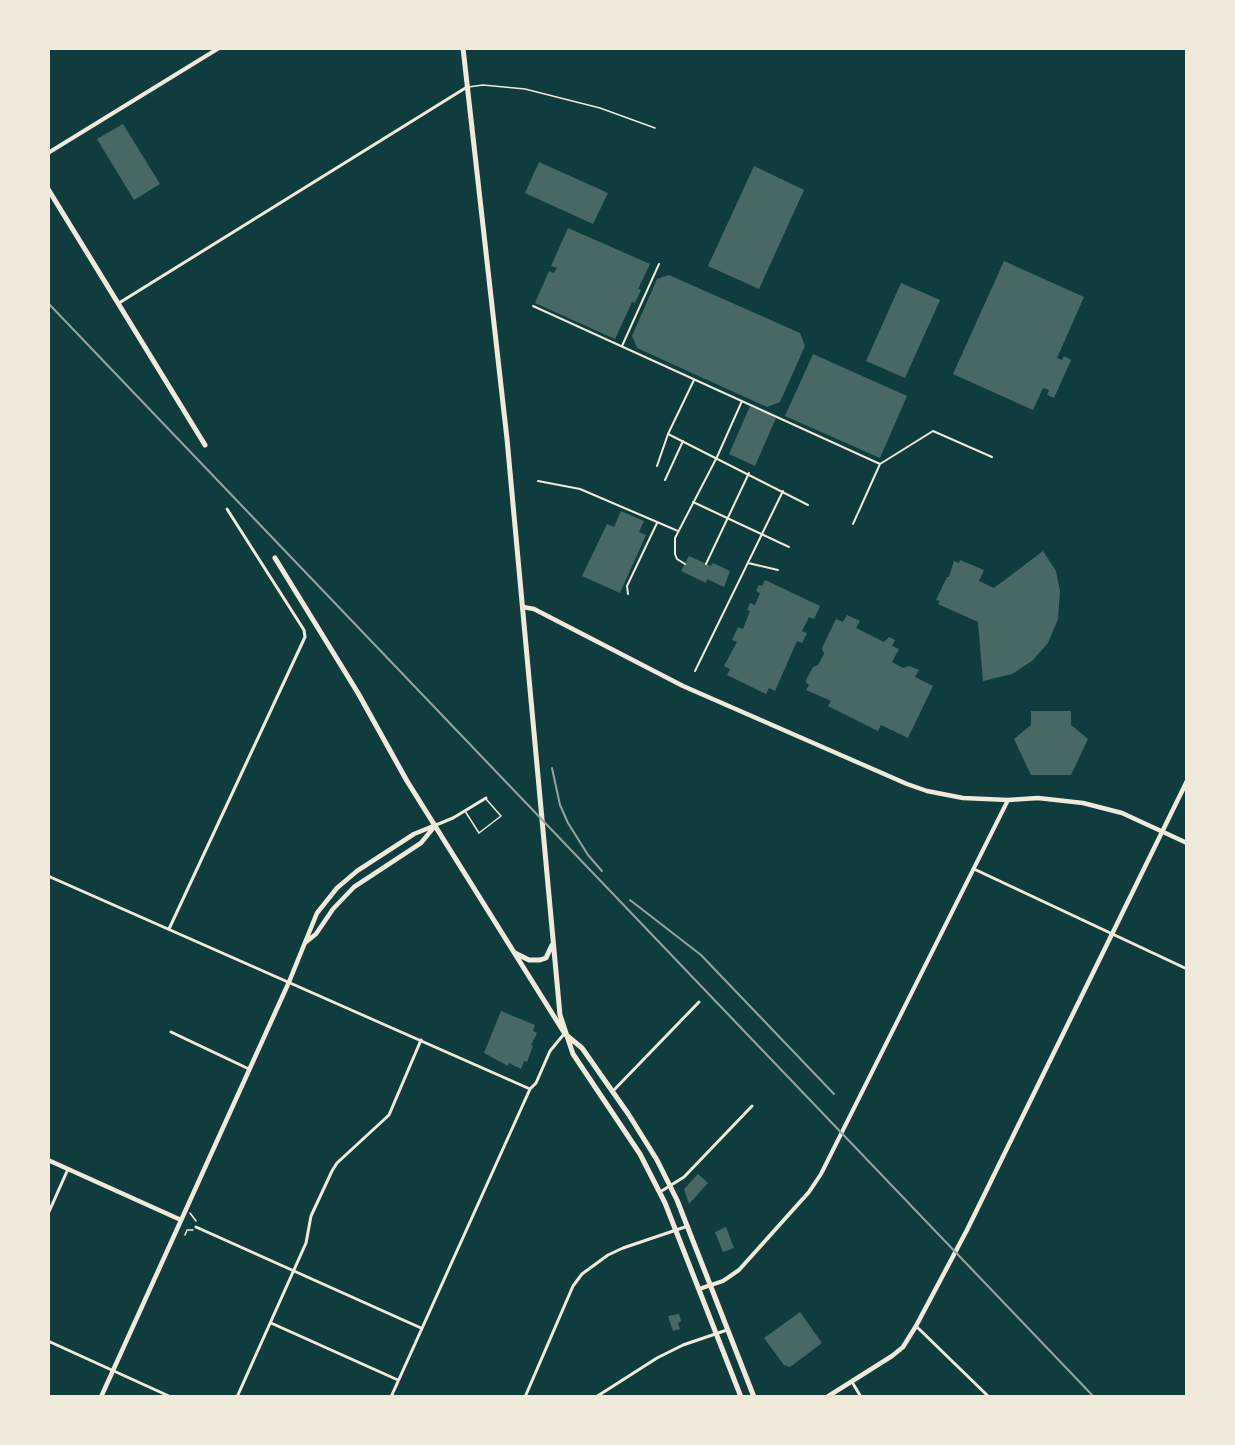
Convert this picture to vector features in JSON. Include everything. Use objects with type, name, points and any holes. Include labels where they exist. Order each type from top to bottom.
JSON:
[{"type":"main road","points":[[463,48],[493,301],[523,606],[558,1007],[573,1054],[640,1154],[660,1192],[741,1397]]},
{"type":"main road","points":[[48,189],[205,445]]},
{"type":"main road","points":[[275,558],[358,693],[407,782],[436,825],[513,953],[565,1034],[582,1048],[645,1139],[671,1187],[688,1226],[754,1397]]},
{"type":"main road","points":[[523,606],[534,609],[683,686],[907,784],[927,791],[963,798],[1008,800],[1038,798],[1083,802],[1122,813],[1187,843]]},
{"type":"main road","points":[[827,1397],[892,1356],[903,1347],[916,1326],[967,1230],[1187,781]]},
{"type":"main road","points":[[101,1397],[289,982],[317,913],[344,881],[357,871],[414,834],[436,825]]},
{"type":"main road","points":[[306,942],[316,934],[333,909],[354,887],[421,843],[436,825]]},
{"type":"main road","points":[[513,953],[529,960],[540,960],[546,958],[553,942]]},
{"type":"main road","points":[[48,1160],[181,1220]]},
{"type":"street","points":[[48,153],[219,48]]},
{"type":"street","points":[[119,303],[467,87]]},
{"type":"street","points":[[622,346],[659,264]]},
{"type":"street","points":[[533,306],[880,464]]},
{"type":"street","points":[[657,466],[668,434],[694,379]]},
{"type":"street","points":[[685,564],[676,559],[673,545],[742,401]]},
{"type":"street","points":[[853,524],[880,464],[933,431],[992,457]]},
{"type":"street","points":[[668,434],[783,490],[808,505]]},
{"type":"street","points":[[665,480],[683,441]]},
{"type":"street","points":[[706,564],[749,474]]},
{"type":"street","points":[[538,482],[580,489],[678,531]]},
{"type":"street","points":[[695,672],[783,490]]},
{"type":"street","points":[[693,502],[789,547]]},
{"type":"street","points":[[169,929],[305,637],[304,630],[227,509]]},
{"type":"street","points":[[628,594],[627,586],[657,523]]},
{"type":"street","points":[[748,563],[778,570]]},
{"type":"street","points":[[48,579],[48,606]]},
{"type":"street","points":[[436,825],[486,798]]},
{"type":"street","points":[[699,1289],[723,1281],[739,1270],[809,1192],[821,1174],[1008,800]]},
{"type":"street","points":[[974,869],[1187,969]]},
{"type":"street","points":[[48,876],[530,1089]]},
{"type":"street","points":[[613,1091],[699,1002]]},
{"type":"street","points":[[171,1032],[249,1069]]},
{"type":"street","points":[[391,1397],[530,1089],[536,1083],[550,1051],[565,1034]]},
{"type":"street","points":[[237,1397],[306,1243],[311,1216],[332,1171],[337,1163],[389,1114],[421,1041]]},
{"type":"street","points":[[660,1192],[684,1178],[752,1106]]},
{"type":"street","points":[[48,1214],[68,1169]]},
{"type":"street","points":[[525,1397],[573,1286],[582,1274],[608,1255],[688,1226]]},
{"type":"street","points":[[196,1227],[421,1328]]},
{"type":"street","points":[[270,1323],[398,1380]]},
{"type":"street","points":[[916,1326],[989,1397]]},
{"type":"street","points":[[596,1397],[657,1358],[683,1345],[729,1330]]},
{"type":"street","points":[[48,1341],[171,1397]]},
{"type":"street","points":[[852,1382],[861,1397]]},
{"type":"lane","points":[[467,87],[483,85],[525,89],[608,110],[655,128]]},
{"type":"lane","points":[[465,811],[479,833],[501,816],[486,798]]},
{"type":"path","points":[[184,1235],[187,1230],[193,1230],[196,1227],[197,1222],[187,1207]]},
{"type":"building","points":[[123,124],[160,184],[134,200],[97,139]]},
{"type":"building","points":[[539,162],[608,193],[593,224],[525,193]]},
{"type":"building","points":[[754,166],[804,190],[759,289],[708,266]]},
{"type":"building","points":[[568,228],[650,264],[638,289],[641,290],[635,303],[632,302],[615,339],[535,303],[549,271],[554,273],[557,268],[551,266]]},
{"type":"building","points":[[1004,261],[1084,297],[1057,358],[1062,360],[1064,356],[1071,360],[1054,398],[1047,395],[1049,390],[1043,388],[1033,410],[953,374]]},
{"type":"building","points":[[669,275],[800,333],[805,346],[780,402],[767,407],[637,348],[632,336],[657,279]]},
{"type":"building","points":[[901,283],[940,300],[905,378],[866,361]]},
{"type":"building","points":[[813,354],[907,396],[880,458],[785,416]]},
{"type":"building","points":[[750,406],[776,418],[755,466],[729,454]]},
{"type":"building","points":[[621,511],[644,521],[639,532],[646,535],[620,593],[582,576],[607,524],[614,527]]},
{"type":"building","points":[[1043,551],[1056,571],[1060,591],[1058,619],[1048,643],[1032,661],[1012,674],[983,681],[978,622],[938,604],[940,601],[936,600],[949,577],[954,561],[959,563],[960,560],[984,570],[979,581],[994,588]]},
{"type":"building","points":[[689,556],[711,566],[713,563],[730,571],[724,587],[707,579],[706,583],[681,571]]},
{"type":"building","points":[[765,580],[820,606],[814,619],[809,617],[802,631],[807,633],[802,643],[797,641],[775,691],[769,688],[766,694],[727,675],[730,669],[724,666],[737,642],[732,640],[738,627],[743,629],[750,611],[747,610],[750,603],[755,605],[760,593],[756,591]]},
{"type":"building","points":[[847,615],[860,621],[856,628],[884,642],[889,637],[895,640],[892,646],[899,649],[892,662],[903,668],[909,666],[919,670],[915,677],[933,686],[908,738],[881,725],[878,731],[828,706],[831,701],[806,690],[809,685],[806,680],[824,654],[822,648],[836,619],[843,622]]},
{"type":"building","points":[[1031,711],[1071,711],[1071,725],[1088,739],[1071,775],[1031,775],[1014,739],[1031,725]]},
{"type":"building","points":[[501,1011],[535,1025],[533,1031],[537,1033],[531,1045],[533,1046],[527,1062],[524,1061],[521,1069],[509,1063],[508,1066],[484,1053]]},
{"type":"building","points":[[698,1174],[708,1183],[689,1204],[684,1189]]},
{"type":"building","points":[[726,1227],[734,1248],[723,1252],[715,1232]]},
{"type":"building","points":[[800,1312],[822,1343],[790,1367],[784,1365],[764,1338]]},
{"type":"building","points":[[679,1314],[680,1329],[673,1331],[668,1316]]},
{"type":"railway","points":[[48,303],[1094,1397]]},
{"type":"railway","points":[[552,768],[560,805],[568,823],[588,855],[602,871]]},
{"type":"railway","points":[[630,900],[701,955],[834,1094]]}]
